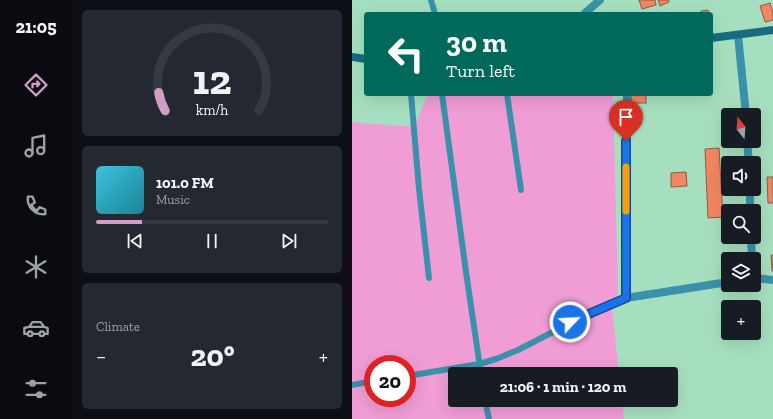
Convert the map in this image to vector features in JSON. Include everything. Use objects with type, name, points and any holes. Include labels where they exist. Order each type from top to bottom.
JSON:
[{"type":"street","points":[[586,12],[600,0]]},
{"type":"street","points":[[713,38],[773,30]]},
{"type":"street","points":[[738,35],[745,108]]},
{"type":"street","points":[[352,58],[364,59]]},
{"type":"street","points":[[627,96],[626,298],[721,283]]},
{"type":"street","points":[[761,279],[773,280]]},
{"type":"lane","points":[[431,0],[434,12]]},
{"type":"lane","points":[[411,96],[419,189],[429,278]]},
{"type":"lane","points":[[442,96],[480,367]]},
{"type":"lane","points":[[507,96],[521,190]]},
{"type":"lane","points":[[416,374],[479,364],[496,359],[518,350],[548,333],[626,298]]},
{"type":"lane","points":[[352,385],[364,383]]},
{"type":"lane","points":[[486,407],[488,419]]},
{"type":"shaded area","points":[[427,96],[613,96],[618,293],[612,308],[618,367],[448,367],[448,407],[623,407],[624,419],[352,419],[352,122],[414,127]]},
{"type":"building","points":[[639,0],[655,0],[656,5],[642,9]]},
{"type":"building","points":[[658,0],[669,0],[669,2],[660,6]]},
{"type":"building","points":[[770,3],[773,13],[773,20],[765,22],[760,6]]},
{"type":"building","points":[[708,10],[708,12],[701,12]]},
{"type":"building","points":[[631,96],[646,96],[646,103],[631,103]]},
{"type":"building","points":[[719,148],[722,204],[721,204],[721,217],[708,218],[705,149]]},
{"type":"building","points":[[686,172],[687,186],[671,187],[671,173]]},
{"type":"building","points":[[767,177],[773,177],[773,203],[768,203]]},
{"type":"building","points":[[771,255],[773,255],[773,271],[772,271]]},
{"type":"slow traffic","points":[[626,167],[626,211]]},
{"type":"route","points":[[570,322],[626,298],[626,141]]}]
